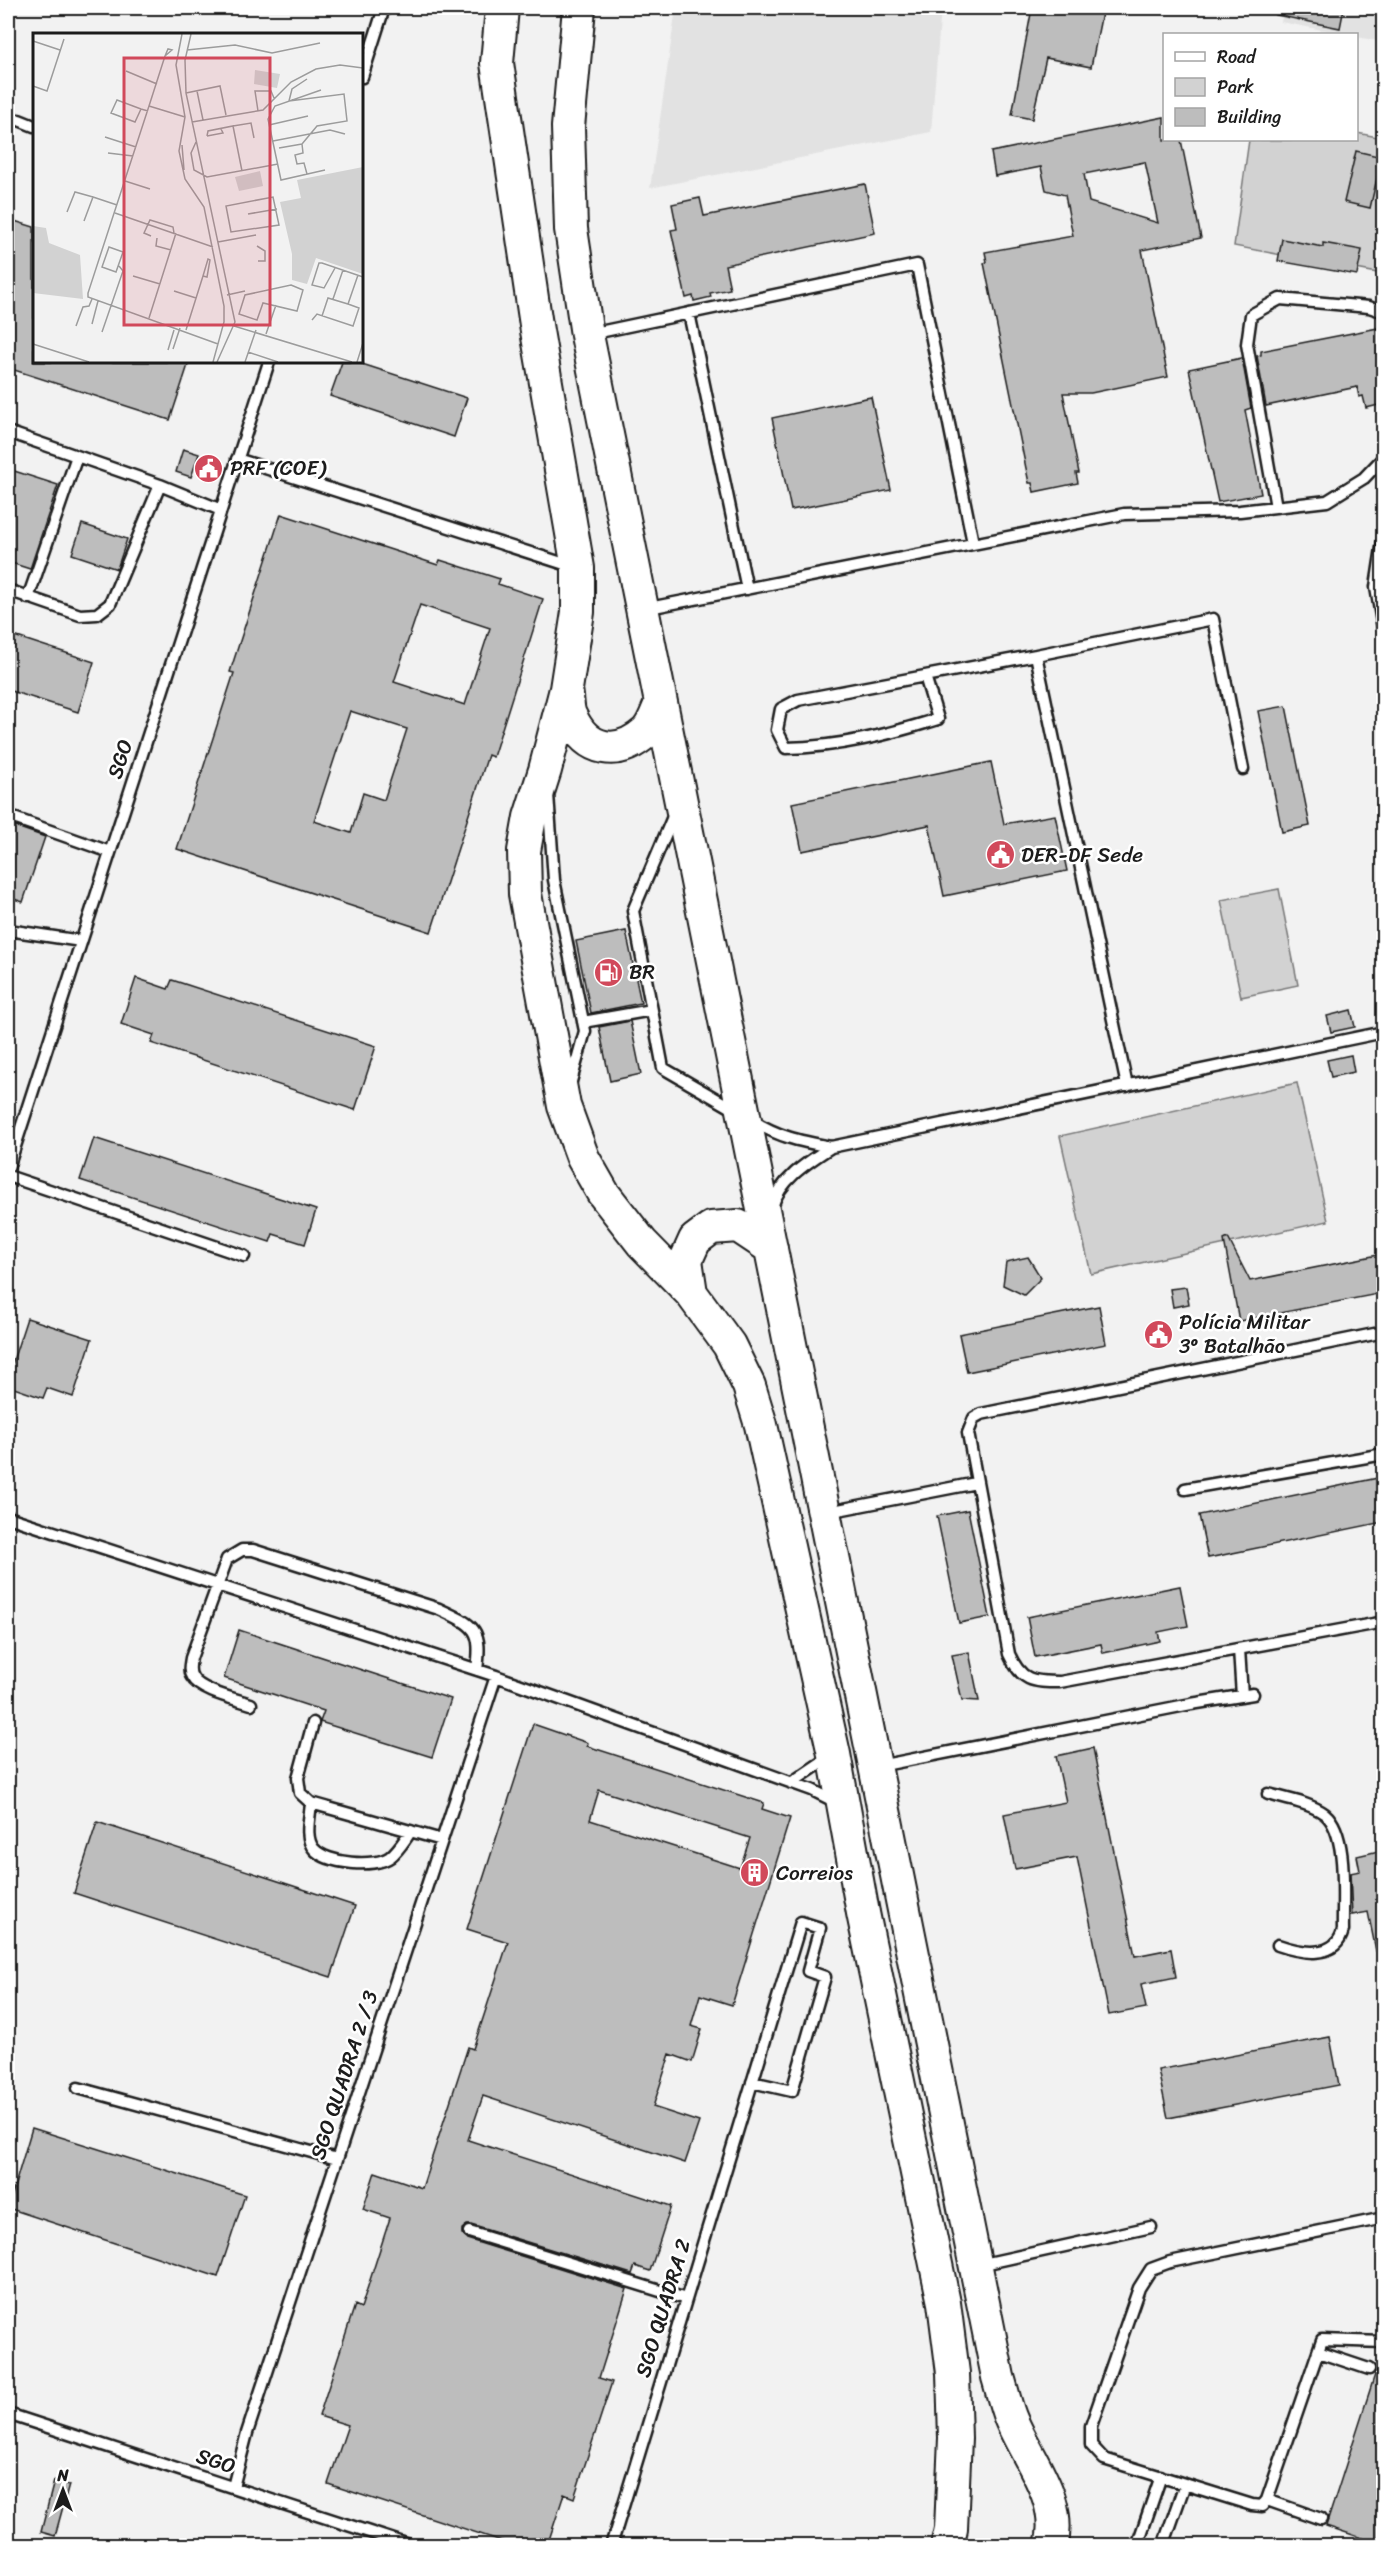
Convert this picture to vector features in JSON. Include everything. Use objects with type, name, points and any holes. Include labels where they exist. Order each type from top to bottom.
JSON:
[{"type":"main road","points":[[502,8],[497,63],[536,325],[578,568],[578,612],[566,689],[545,770],[530,816],[524,851],[525,894],[564,1106],[583,1158],[603,1193],[642,1244],[691,1293],[729,1345],[749,1386],[761,1425],[834,1755],[842,1805],[944,2303],[953,2373],[955,2438],[951,2540]]},
{"type":"main road","points":[[579,8],[568,127],[571,229],[587,335],[998,2377],[1010,2417],[1051,2503],[1055,2520],[1052,2546]]},
{"type":"main road","points":[[566,689],[570,715],[583,737],[603,747],[621,748],[648,731],[661,703]]},
{"type":"main road","points":[[691,1293],[686,1260],[696,1240],[711,1228],[738,1226],[769,1238]]},
{"type":"lane","points":[[363,74],[384,8]]},
{"type":"lane","points":[[19,120],[33,126]]},
{"type":"lane","points":[[587,335],[917,265],[973,543]]},
{"type":"lane","points":[[1276,507],[1247,344],[1251,315],[1280,299],[1369,307],[1383,312]]},
{"type":"lane","points":[[689,314],[747,589]]},
{"type":"lane","name":"SGO","points":[[8,1168],[269,363]]},
{"type":"lane","points":[[8,432],[160,484],[221,510]]},
{"type":"lane","points":[[28,598],[77,456]]},
{"type":"lane","points":[[642,610],[1124,513],[1240,511],[1327,501],[1364,478],[1383,457]]},
{"type":"lane","points":[[237,459],[578,568]]},
{"type":"lane","points":[[8,590],[80,615],[97,614],[110,604],[160,484]]},
{"type":"lane","points":[[1383,535],[1376,587],[1383,634]]},
{"type":"lane","points":[[925,676],[938,719],[880,738],[809,748],[786,748],[777,730],[781,709],[798,700],[1213,619],[1243,769]]},
{"type":"lane","points":[[1036,655],[1128,1086]]},
{"type":"lane","points":[[545,770],[554,880],[585,1031],[564,1106]]},
{"type":"lane","points":[[681,800],[633,911],[663,1068],[766,1129],[789,1139],[831,1147]]},
{"type":"lane","points":[[8,816],[110,852]]},
{"type":"lane","points":[[8,930],[81,941]]},
{"type":"lane","points":[[583,1022],[652,1010]]},
{"type":"lane","points":[[769,1238],[776,1195],[802,1165],[831,1147],[1383,1032]]},
{"type":"lane","points":[[8,1176],[244,1256]]},
{"type":"lane","points":[[1383,1332],[981,1414],[974,1418],[968,1433],[1009,1654],[1015,1668],[1026,1679],[1060,1682],[1383,1622]]},
{"type":"lane","points":[[1185,1489],[1383,1454]]},
{"type":"lane","points":[[824,1513],[976,1483]]},
{"type":"lane","points":[[8,1517],[496,1676],[792,1783],[842,1805]]},
{"type":"lane","points":[[251,1704],[200,1686],[189,1671],[216,1585],[227,1559],[242,1550],[253,1550],[439,1609],[463,1620],[475,1631],[480,1644],[477,1670]]},
{"type":"lane","points":[[875,1767],[1191,1704],[1247,1695],[1239,1649]]},
{"type":"lane","name":"SGO QUADRA 2 / 3","points":[[233,2487],[247,2433],[496,1676]]},
{"type":"lane","points":[[313,1724],[298,1778],[300,1793],[311,1803],[442,1840]]},
{"type":"lane","points":[[792,1783],[834,1755]]},
{"type":"lane","points":[[1268,1794],[1307,1805],[1325,1815],[1336,1828],[1340,1844],[1343,1930],[1340,1941],[1331,1949],[1309,1953],[1297,1952],[1278,1945]]},
{"type":"lane","points":[[311,1803],[308,1837],[314,1850],[329,1858],[366,1864],[388,1858],[411,1831]]},
{"type":"lane","name":"SGO QUADRA 2","points":[[611,2546],[752,2082],[801,1922],[820,1928],[808,1971],[825,1977],[792,2091],[752,2082]]},
{"type":"lane","points":[[78,2088],[337,2159]]},
{"type":"lane","points":[[1383,2218],[1170,2262],[1151,2269],[1139,2288],[1091,2426],[1091,2445],[1104,2459],[1252,2505],[1262,2506],[1267,2500],[1322,2340],[1383,2342]]},
{"type":"lane","points":[[976,2266],[1151,2227]]},
{"type":"lane","points":[[469,2232],[686,2299]]},
{"type":"lane","points":[[1318,2352],[1369,2369]]},
{"type":"lane","name":"SGO","points":[[8,2414],[411,2546]]},
{"type":"lane","points":[[1137,2546],[1161,2476]]},
{"type":"lane","points":[[1163,2546],[1185,2484]]},
{"type":"lane","points":[[1267,2500],[1321,2519]]},
{"type":"shaded area","points":[[676,8],[941,8],[931,132],[650,188]]},
{"type":"shaded area","points":[[1284,8],[1383,8],[1383,42],[1358,37],[1358,33],[1338,33],[1281,22]]},
{"type":"green space","points":[[1358,133],[1383,138],[1383,274],[1234,246],[1249,141],[1358,141]]},
{"type":"green space","points":[[1279,889],[1298,985],[1241,997],[1221,900]]},
{"type":"green space","points":[[1297,1083],[1328,1221],[1091,1274],[1060,1136]]},
{"type":"building","points":[[1032,8],[1103,8],[1091,67],[1046,58],[1032,119],[1012,115]]},
{"type":"building","points":[[1277,8],[1344,8],[1340,28],[1276,15]]},
{"type":"building","points":[[1163,117],[1163,141],[1181,141],[1201,238],[1142,250],[1168,377],[1091,393],[1063,393],[1079,473],[1076,473],[1078,483],[1034,492],[1032,483],[1029,483],[984,263],[987,262],[985,252],[1073,236],[1065,195],[1046,190],[1041,167],[995,176],[991,152]],"holes":[[[1145,162],[1158,223],[1089,202],[1084,174]]]},
{"type":"building","points":[[1356,151],[1382,157],[1370,208],[1344,202]]},
{"type":"building","points":[[865,184],[875,233],[725,265],[730,289],[710,293],[711,297],[694,301],[693,296],[686,298],[671,230],[677,229],[672,204],[700,198],[704,216]]},
{"type":"building","points":[[8,219],[33,227],[33,363],[189,363],[170,420],[8,368]]},
{"type":"building","points":[[1282,239],[1323,247],[1323,243],[1362,250],[1357,275],[1278,261]]},
{"type":"building","points":[[1383,327],[1383,404],[1366,408],[1363,396],[1359,397],[1357,387],[1266,406],[1257,356],[1261,355],[1261,351]]},
{"type":"building","points":[[1242,358],[1251,408],[1245,410],[1261,494],[1218,502],[1189,369]]},
{"type":"building","points":[[342,363],[359,363],[467,398],[454,437],[330,396]]},
{"type":"building","points":[[871,397],[891,490],[791,510],[772,418]]},
{"type":"building","points":[[183,449],[199,454],[191,477],[176,472]]},
{"type":"building","points":[[8,469],[58,485],[30,569],[8,562]]},
{"type":"building","points":[[281,514],[438,565],[440,560],[500,579],[498,584],[543,599],[493,757],[488,755],[431,932],[177,849],[234,673],[230,672]],"holes":[[[420,605],[490,628],[465,705],[394,682]],[[350,711],[407,729],[384,800],[363,793],[351,833],[314,821]]]},
{"type":"building","points":[[82,524],[127,539],[117,569],[72,554]]},
{"type":"building","points":[[8,634],[94,662],[78,712],[8,690]]},
{"type":"building","points":[[1286,706],[1310,826],[1282,832],[1258,711]]},
{"type":"building","points":[[991,762],[1004,824],[1055,815],[1067,871],[944,896],[929,825],[802,851],[792,803]]},
{"type":"building","points":[[8,824],[45,837],[23,902],[8,897]]},
{"type":"building","name":"BR","points":[[626,931],[641,1003],[591,1013],[576,941]]},
{"type":"building","points":[[136,978],[168,989],[172,980],[376,1046],[355,1110],[151,1043],[154,1035],[121,1024]]},
{"type":"building","points":[[1351,1010],[1355,1027],[1331,1032],[1327,1016]]},
{"type":"building","points":[[630,1021],[641,1074],[610,1081],[599,1027]]},
{"type":"building","points":[[1351,1055],[1354,1072],[1331,1077],[1327,1060]]},
{"type":"building","points":[[94,1138],[316,1210],[305,1244],[273,1234],[270,1242],[80,1180]]},
{"type":"building","points":[[1228,1238],[1250,1281],[1383,1254],[1383,1293],[1239,1321],[1224,1240]]},
{"type":"building","points":[[1028,1257],[1041,1278],[1024,1295],[1003,1285],[1006,1262]]},
{"type":"building","points":[[1186,1287],[1189,1304],[1173,1307],[1170,1289]]},
{"type":"building","points":[[1099,1306],[1106,1344],[967,1372],[959,1334]]},
{"type":"building","points":[[27,1318],[92,1339],[73,1397],[47,1388],[43,1398],[8,1386],[8,1376]]},
{"type":"building","points":[[1378,1478],[1383,1504],[1383,1522],[1208,1558],[1199,1515]]},
{"type":"building","points":[[968,1510],[990,1617],[959,1623],[937,1516]]},
{"type":"building","points":[[1180,1586],[1188,1626],[1158,1632],[1160,1641],[1103,1653],[1101,1644],[1035,1657],[1027,1617]]},
{"type":"building","points":[[239,1630],[451,1699],[432,1757],[320,1722],[324,1711],[224,1678]]},
{"type":"building","points":[[969,1652],[979,1701],[962,1700],[952,1655]]},
{"type":"building","points":[[533,1724],[588,1743],[587,1746],[764,1803],[762,1809],[790,1818],[732,2005],[700,1995],[691,2026],[702,2029],[692,2062],[670,2054],[653,2107],[699,2122],[685,2163],[483,2096],[468,2140],[671,2206],[650,2271],[635,2266],[632,2274],[471,2225],[462,2229],[462,2234],[467,2239],[627,2289],[599,2378],[612,2382],[574,2498],[564,2494],[547,2546],[517,2546],[328,2484],[348,2425],[319,2416],[355,2305],[361,2308],[390,2218],[363,2209],[375,2172],[422,2188],[468,2047],[473,2049],[508,1942],[467,1929]],"holes":[[[599,1790],[750,1838],[740,1868],[590,1820]]]},
{"type":"building","points":[[1093,1748],[1135,1956],[1171,1949],[1176,1977],[1141,1984],[1146,2008],[1109,2015],[1077,1857],[1015,1869],[1004,1814],[1066,1802],[1056,1756]]},
{"type":"building","points":[[97,1822],[355,1906],[331,1977],[74,1893]]},
{"type":"building","points":[[1383,1850],[1383,1950],[1376,1951],[1368,1912],[1352,1915],[1350,1873],[1360,1871],[1357,1856]]},
{"type":"building","points":[[1330,2037],[1339,2085],[1168,2118],[1158,2070]]},
{"type":"building","points":[[32,2128],[245,2195],[218,2277],[8,2208]]},
{"type":"building","points":[[1380,2359],[1383,2359],[1383,2545],[1326,2526]]},
{"type":"building","points":[[54,2481],[69,2485],[55,2536],[41,2532]]},
{"type":"place","name":"PRF (COE)","points":[[209,468]]},
{"type":"place","name":"DER-DF Sede","points":[[1000,855]]},
{"type":"place","name":"BR","points":[[608,972]]},
{"type":"place","name":"Polícia Militar 3º Batalhão","points":[[1158,1334]]},
{"type":"place","name":"Correios","points":[[755,1873]]}]
